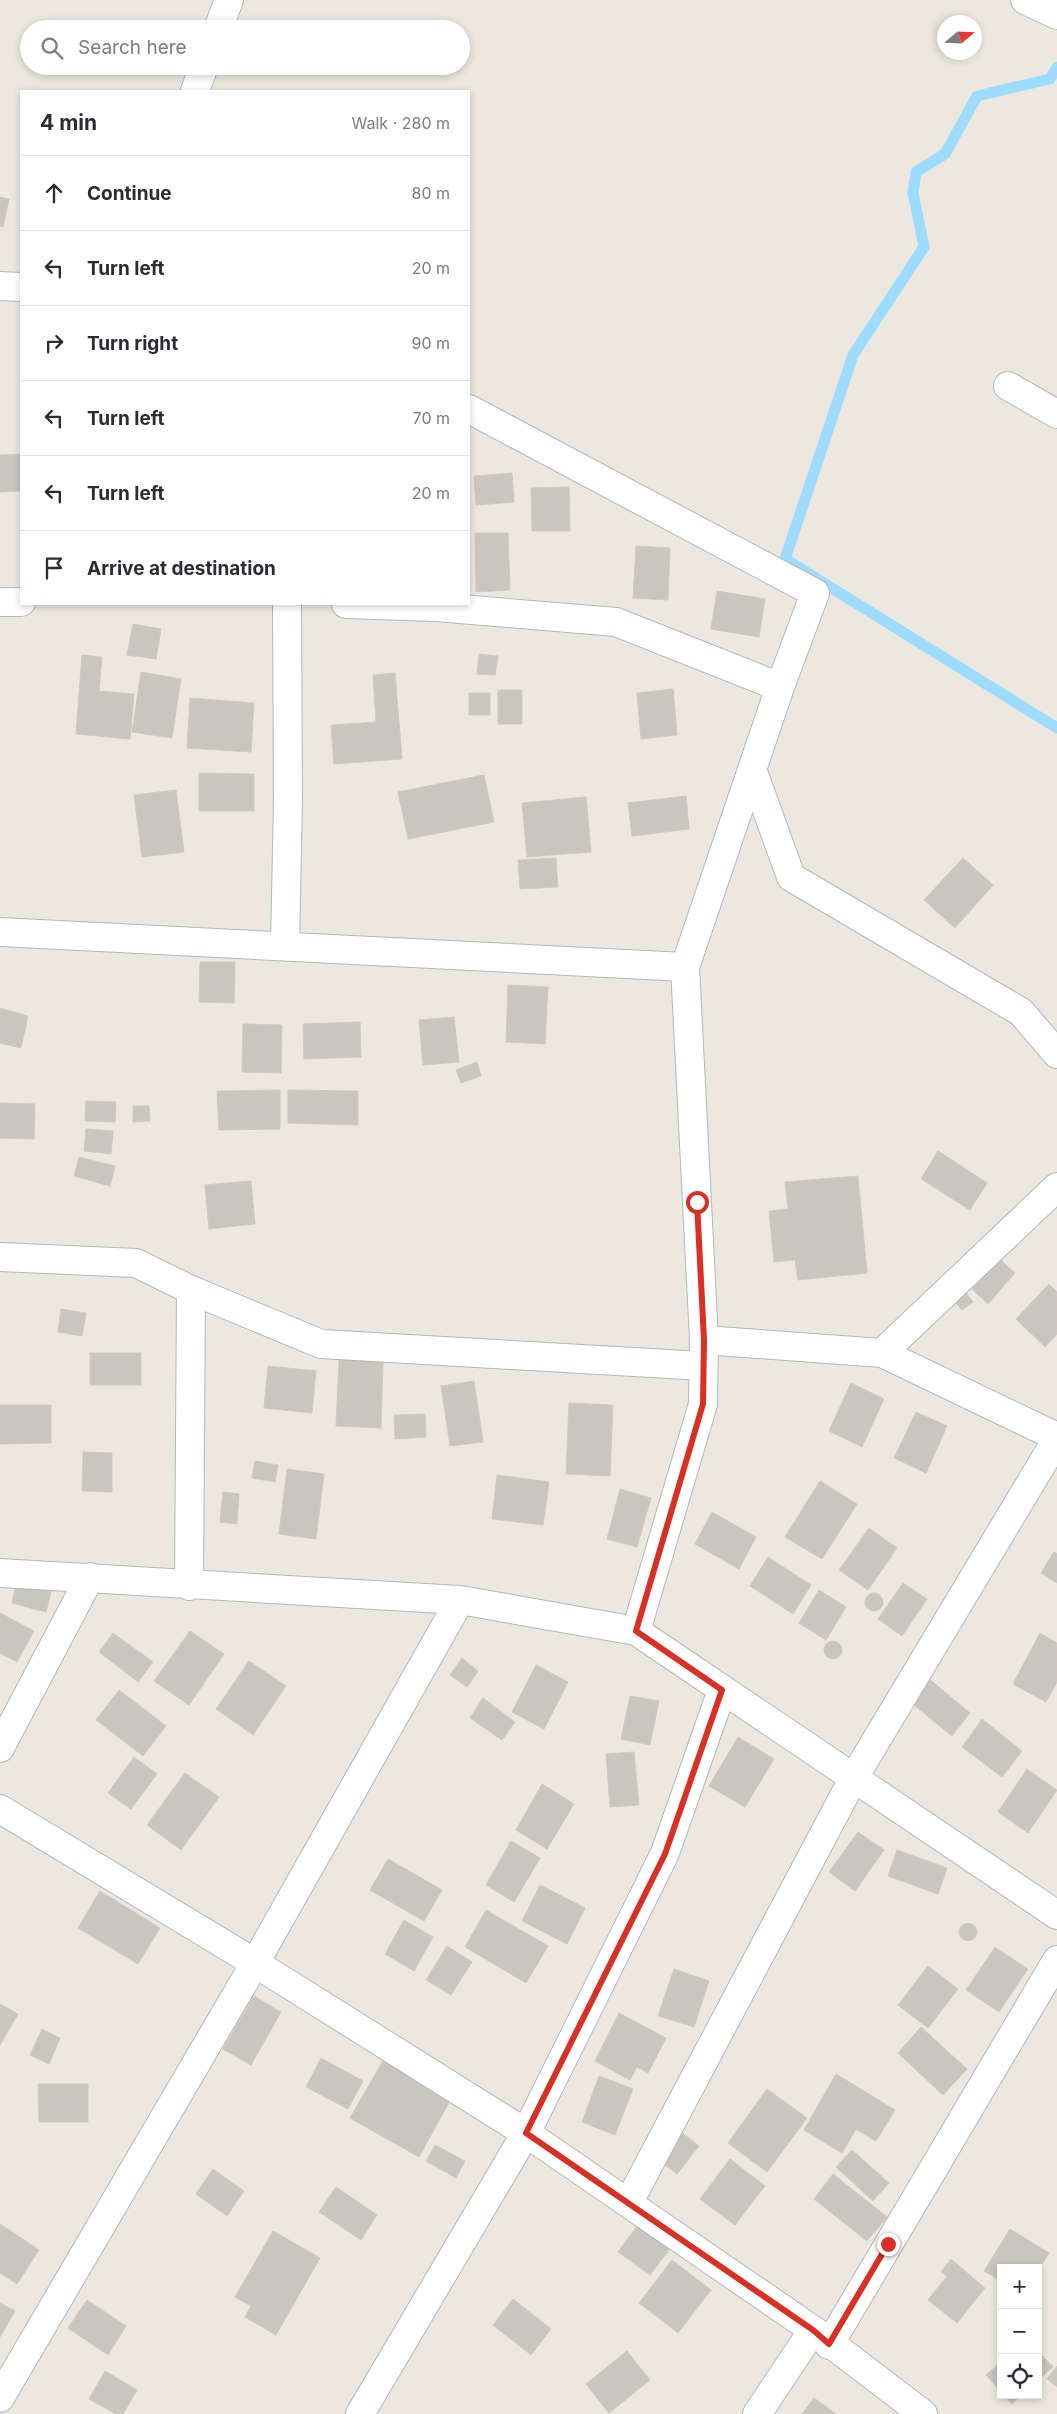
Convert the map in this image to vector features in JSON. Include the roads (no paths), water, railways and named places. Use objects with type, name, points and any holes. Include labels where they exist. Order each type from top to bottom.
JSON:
[{"type":"street","points":[[221,20],[229,0]]},
{"type":"street","points":[[1025,0],[1057,15]]},
{"type":"street","points":[[195,90],[201,75]]},
{"type":"street","points":[[0,286],[20,287]]},
{"type":"street","points":[[1008,386],[1057,414]]},
{"type":"street","points":[[470,410],[815,593],[780,687],[685,967],[704,1353],[703,1404],[636,1631]]},
{"type":"street","points":[[0,602],[20,602]]},
{"type":"street","points":[[285,945],[288,800],[287,605]]},
{"type":"street","points":[[376,605],[436,607],[616,622],[780,687]]},
{"type":"street","points":[[752,769],[792,877],[1021,1012],[1057,1054]]},
{"type":"street","points":[[0,932],[285,945],[685,967]]},
{"type":"street","points":[[882,1353],[1057,1187]]},
{"type":"street","points":[[0,1256],[136,1262],[191,1290],[321,1344],[704,1353],[882,1353],[1057,1438],[853,1779],[629,2202]]},
{"type":"street","points":[[189,1586],[191,1290]]},
{"type":"street","points":[[0,1573],[90,1577],[189,1586],[460,1600],[636,1631],[1057,1915]]},
{"type":"street","points":[[0,1748],[90,1577]]},
{"type":"street","points":[[0,2398],[255,1963],[460,1600]]},
{"type":"street","points":[[360,2414],[526,2133],[665,1854],[722,1690]]},
{"type":"street","points":[[0,1809],[255,1963],[526,2133],[629,2202],[821,2337],[923,2414]]},
{"type":"street","points":[[757,2414],[821,2337],[1057,1960]]},
{"type":"waterway","points":[[1057,67],[1050,79],[977,96],[945,154],[916,172],[913,193],[924,247],[853,355],[785,559],[1057,728]]}]
